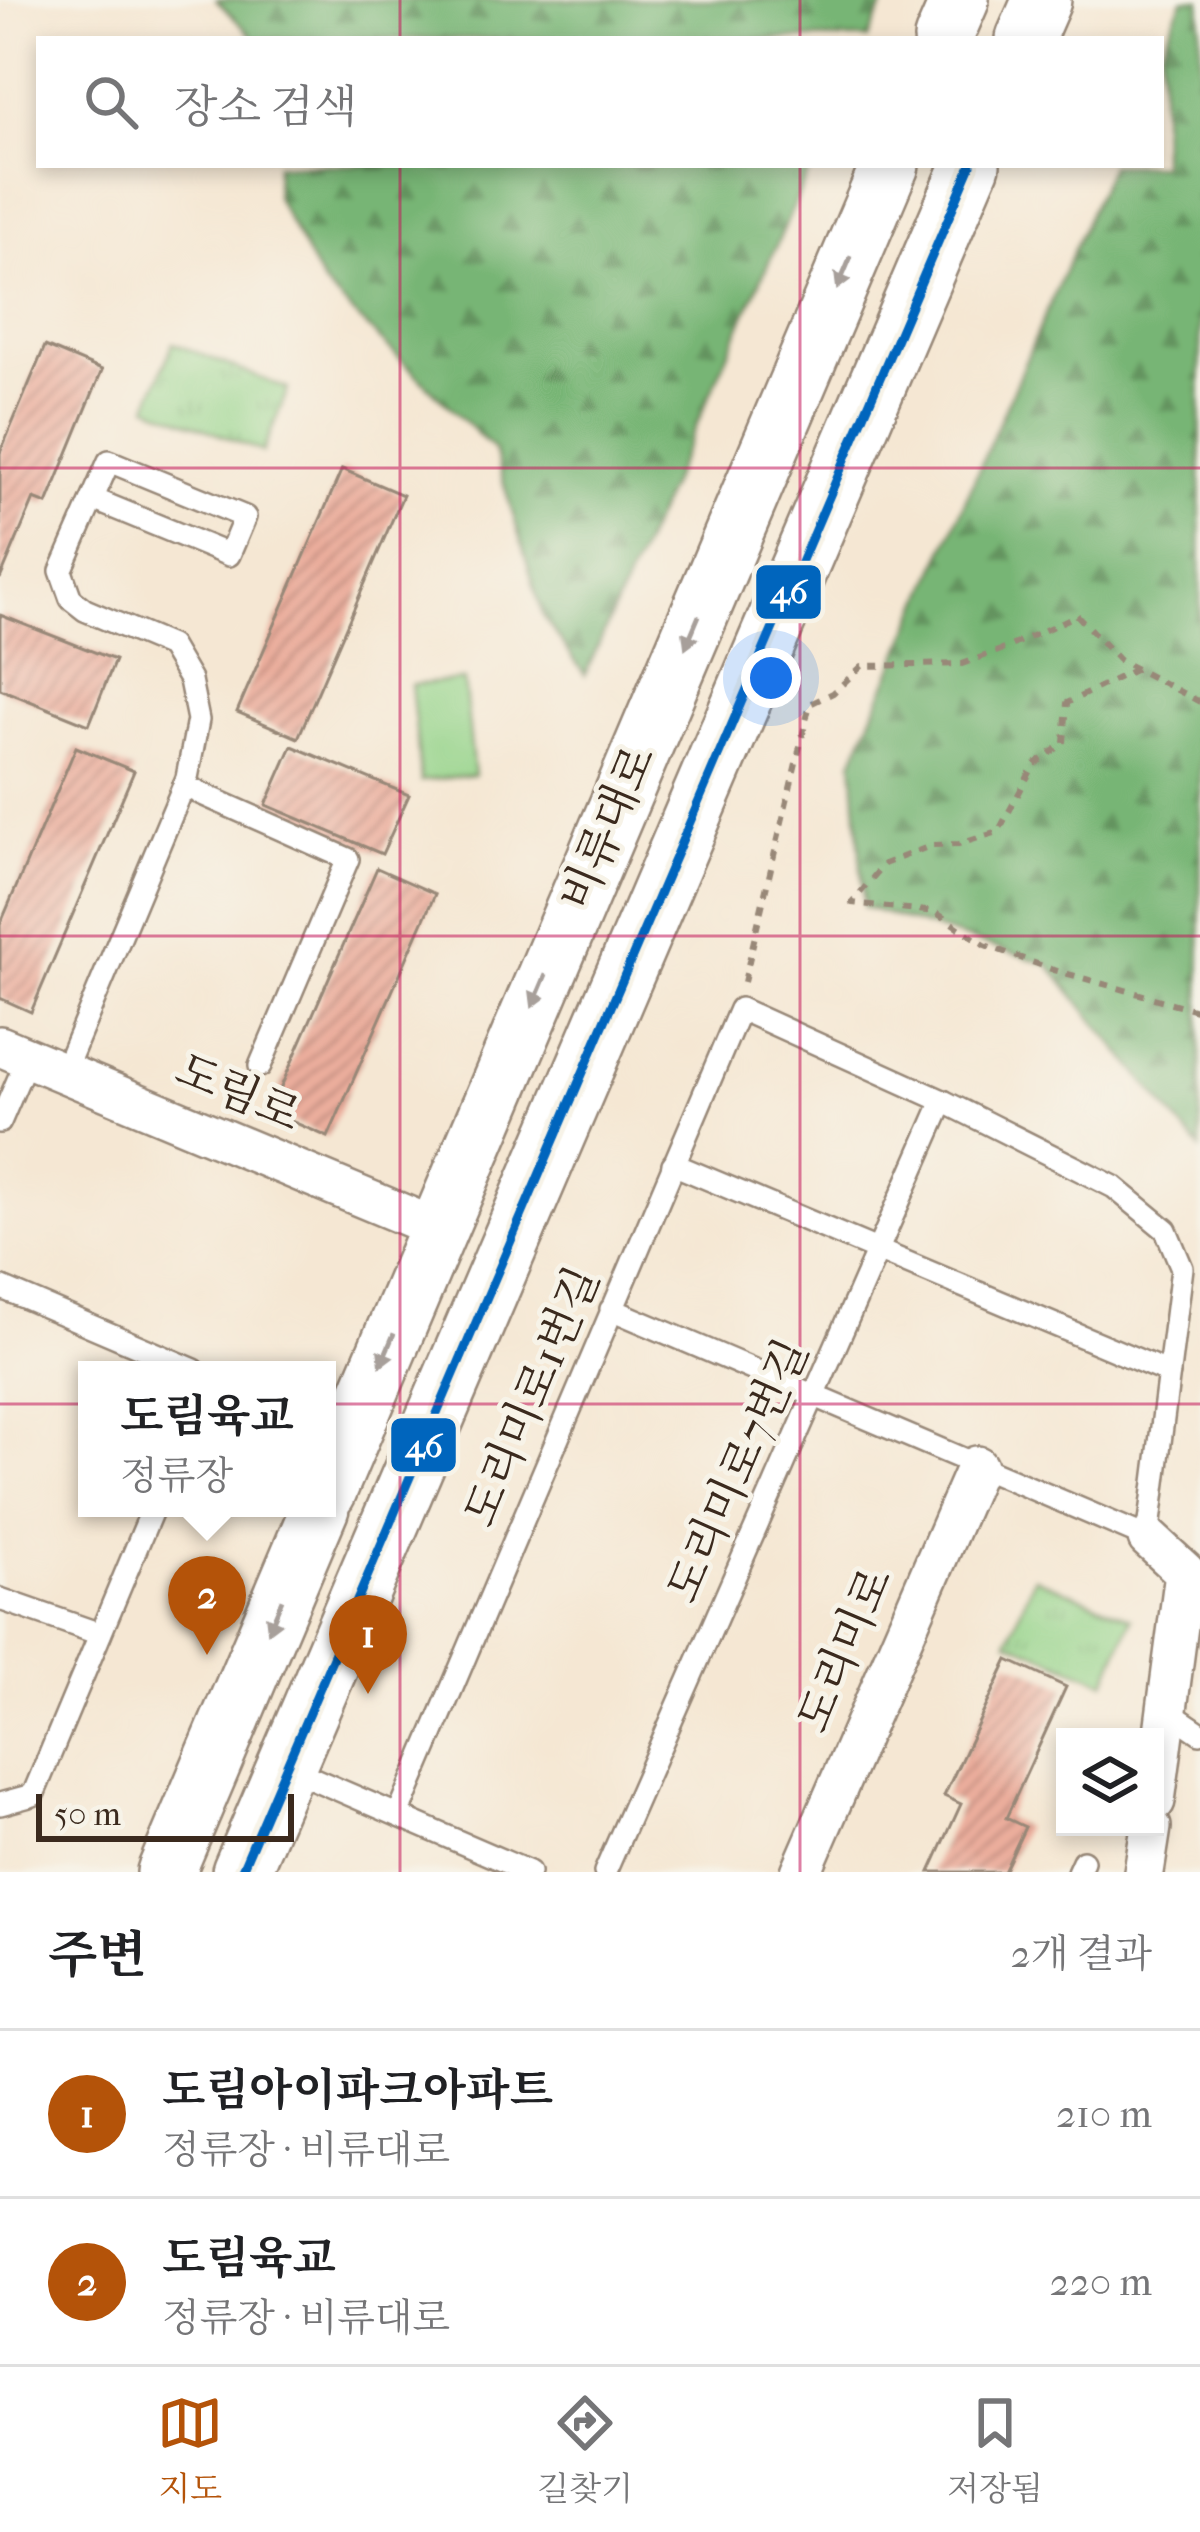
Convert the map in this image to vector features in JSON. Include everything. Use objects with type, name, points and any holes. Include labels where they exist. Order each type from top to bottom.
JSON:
[{"type":"main road","points":[[945,36],[960,0]]},
{"type":"main road","points":[[1026,36],[1042,0]]},
{"type":"main road","name":"비류대로","points":[[336,1471],[889,168]]},
{"type":"main road","name":"비류대로","points":[[241,1872],[970,168]]},
{"type":"main road","points":[[166,1872],[316,1517]]},
{"type":"street","name":"도림로","points":[[30,1058],[438,1229]]},
{"type":"street","name":"도리미로","points":[[801,1872],[977,1466]]},
{"type":"street","points":[[1148,1538],[1185,1572],[1184,1722],[1164,1776]]},
{"type":"street","points":[[1144,1872],[1150,1836]]},
{"type":"lane","points":[[0,1122],[30,1058],[170,838],[198,720],[190,680],[170,646],[85,610],[71,599],[62,571],[109,461],[245,517],[229,555],[93,499]]},
{"type":"lane","points":[[184,786],[348,859],[260,1066]]},
{"type":"lane","points":[[611,1309],[1148,1538],[1182,1268],[1166,1231],[1114,1187],[943,1101],[740,1009]]},
{"type":"lane","name":"도리미로1번길","points":[[398,1815],[740,1009]]},
{"type":"lane","name":"도리미로7번길","points":[[605,1872],[943,1101]]},
{"type":"lane","points":[[673,1163],[1169,1373]]},
{"type":"lane","points":[[0,1287],[173,1361]]},
{"type":"lane","points":[[2,1805],[33,1795],[149,1517]]},
{"type":"lane","points":[[0,1599],[100,1634]]},
{"type":"lane","points":[[286,1766],[529,1872]]},
{"type":"path","points":[[740,1009],[810,704],[833,693],[862,666],[962,664],[1077,614],[1119,660],[1200,702]]},
{"type":"path","points":[[1136,669],[1067,703],[1064,743],[1034,765],[998,832],[959,844],[933,845],[884,864],[852,903],[935,912],[985,945],[1054,970],[1200,1011]]},
{"type":"green space","points":[[216,0],[886,0],[869,36],[252,36]]},
{"type":"green space","points":[[1183,0],[1200,0],[1200,1149],[1048,964],[864,907],[853,761],[1109,168],[1164,168],[1164,42]]},
{"type":"green space","points":[[276,168],[811,168],[585,675],[543,616],[494,450],[323,284],[276,197]]},
{"type":"green space","points":[[173,343],[288,389],[263,452],[148,406]]},
{"type":"green space","points":[[464,680],[474,775],[421,781],[411,685]]},
{"type":"green space","points":[[1034,1577],[1132,1618],[1106,1682],[1008,1641]]},
{"type":"building","points":[[45,346],[102,370],[47,504],[34,499],[0,579],[0,453]]},
{"type":"building","points":[[342,469],[403,495],[298,738],[237,712]]},
{"type":"building","points":[[0,615],[115,660],[89,725],[0,689]]},
{"type":"building","points":[[292,746],[409,795],[382,854],[266,805]]},
{"type":"building","points":[[76,747],[134,771],[31,1012],[0,998],[0,925]]},
{"type":"building","points":[[377,868],[435,894],[328,1137],[270,1112]]},
{"type":"building","points":[[1008,1660],[1066,1687],[1006,1818],[1025,1827],[1004,1872],[930,1872],[961,1804],[944,1796]]},
{"type":"transit line","name":"46","points":[[241,1872],[970,168]]},
{"type":"place","name":"도림육교","points":[[207,1655]]},
{"type":"place","name":"도림아이파크아파트","points":[[368,1694]]}]
